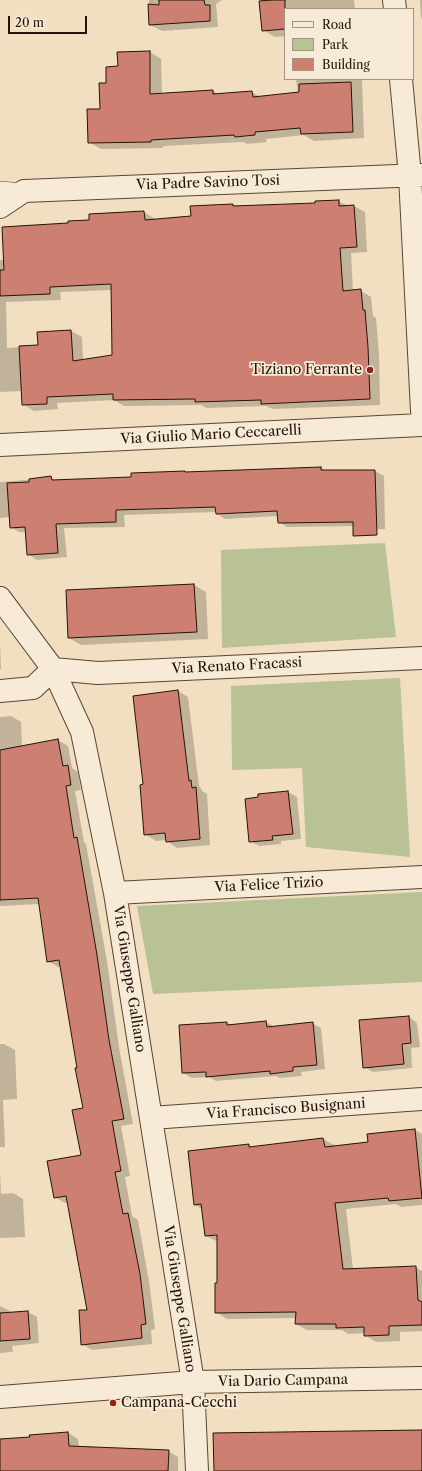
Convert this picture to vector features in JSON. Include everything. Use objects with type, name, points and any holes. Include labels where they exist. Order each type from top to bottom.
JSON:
[{"type":"street","points":[[401,80],[416,175],[422,411]]},
{"type":"street","name":"Via Padre Savino Tosi","points":[[24,191],[416,175]]},
{"type":"street","points":[[0,207],[24,191]]},
{"type":"street","name":"Via Giulio Mario Ceccarelli","points":[[0,444],[422,425]]},
{"type":"street","name":"Via Giuseppe Galliano","points":[[0,598],[53,669],[82,732],[115,893],[193,1382],[197,1471]]},
{"type":"street","name":"Via Renato Fracassi","points":[[53,669],[98,672],[422,658]]},
{"type":"street","points":[[0,690],[33,688],[53,669]]},
{"type":"street","name":"Via Felice Trizio","points":[[115,893],[422,877]]},
{"type":"street","name":"Via Francisco Busignani","points":[[151,1118],[422,1099]]},
{"type":"street","name":"Via Dario Campana","points":[[0,1397],[193,1382],[422,1378]]},
{"type":"lane","points":[[0,189],[24,191]]},
{"type":"green space","points":[[385,543],[396,637],[222,648],[221,550]]},
{"type":"green space","points":[[400,678],[410,857],[306,847],[302,768],[232,770],[231,686]]},
{"type":"green space","points":[[422,892],[422,982],[153,994],[137,906]]},
{"type":"building","points":[[159,0],[204,0],[205,5],[210,5],[210,21],[149,25],[148,4],[159,5]]},
{"type":"building","points":[[285,0],[284,29],[262,31],[259,1]]},
{"type":"building","points":[[150,51],[150,94],[213,90],[213,94],[252,91],[253,97],[299,92],[299,84],[351,82],[353,132],[301,134],[300,128],[255,132],[255,135],[235,137],[234,135],[151,140],[151,142],[88,143],[87,109],[100,109],[99,83],[106,83],[106,67],[118,66],[117,52]]},
{"type":"building","points":[[339,200],[339,206],[354,205],[357,247],[340,248],[343,291],[361,289],[363,310],[365,310],[370,399],[261,404],[261,400],[195,402],[195,399],[113,400],[113,394],[47,397],[47,404],[22,405],[19,346],[38,345],[37,332],[71,330],[73,361],[112,355],[111,284],[50,287],[50,294],[0,296],[0,270],[4,270],[2,227],[68,223],[68,221],[89,220],[89,214],[144,211],[145,220],[191,216],[190,206],[315,203],[315,201]]},
{"type":"building","points":[[321,467],[321,470],[375,470],[377,535],[353,536],[353,522],[278,523],[277,511],[216,514],[215,507],[116,510],[116,522],[56,524],[58,553],[27,555],[25,527],[10,528],[7,483],[29,482],[29,479],[51,476],[52,480],[131,477],[131,473]]},
{"type":"building","points":[[194,584],[197,632],[68,638],[66,590]]},
{"type":"building","points":[[178,690],[189,781],[191,780],[192,788],[196,787],[200,839],[166,842],[165,833],[144,835],[140,785],[143,784],[133,696]]},
{"type":"building","points":[[58,739],[63,766],[68,765],[71,785],[66,786],[74,838],[77,837],[97,955],[109,1040],[124,1119],[112,1121],[121,1171],[115,1172],[123,1214],[128,1213],[140,1274],[146,1324],[141,1325],[142,1338],[81,1345],[79,1310],[87,1310],[66,1196],[54,1198],[47,1161],[81,1155],[72,1110],[83,1108],[75,1068],[77,1068],[59,960],[47,962],[38,898],[0,900],[0,750]]},
{"type":"building","points":[[288,791],[293,834],[272,836],[273,840],[249,842],[245,799],[258,797],[258,794]]},
{"type":"building","points":[[409,1016],[411,1043],[402,1044],[404,1064],[363,1068],[359,1020]]},
{"type":"building","points":[[266,1021],[267,1027],[313,1022],[317,1065],[293,1067],[293,1071],[270,1074],[270,1071],[206,1077],[206,1072],[182,1073],[179,1025],[227,1022],[227,1025]]},
{"type":"building","points":[[415,1129],[422,1198],[389,1201],[388,1198],[335,1203],[343,1269],[416,1266],[418,1300],[422,1302],[422,1325],[389,1326],[389,1335],[364,1336],[364,1327],[336,1328],[336,1324],[295,1324],[296,1312],[215,1313],[215,1283],[217,1283],[217,1235],[205,1236],[201,1204],[194,1205],[188,1151],[249,1144],[249,1147],[323,1138],[325,1147],[368,1142],[367,1134]]},
{"type":"building","points":[[28,1311],[30,1339],[0,1341],[0,1313]]},
{"type":"building","points":[[422,1430],[422,1471],[214,1471],[213,1433]]},
{"type":"building","points":[[68,1432],[69,1446],[169,1450],[168,1471],[0,1471],[0,1439]]},
{"type":"place","name":"Tiziano Ferrante","points":[[370,370]]},
{"type":"place","name":"Campana-Cecchi","points":[[113,1403]]}]
